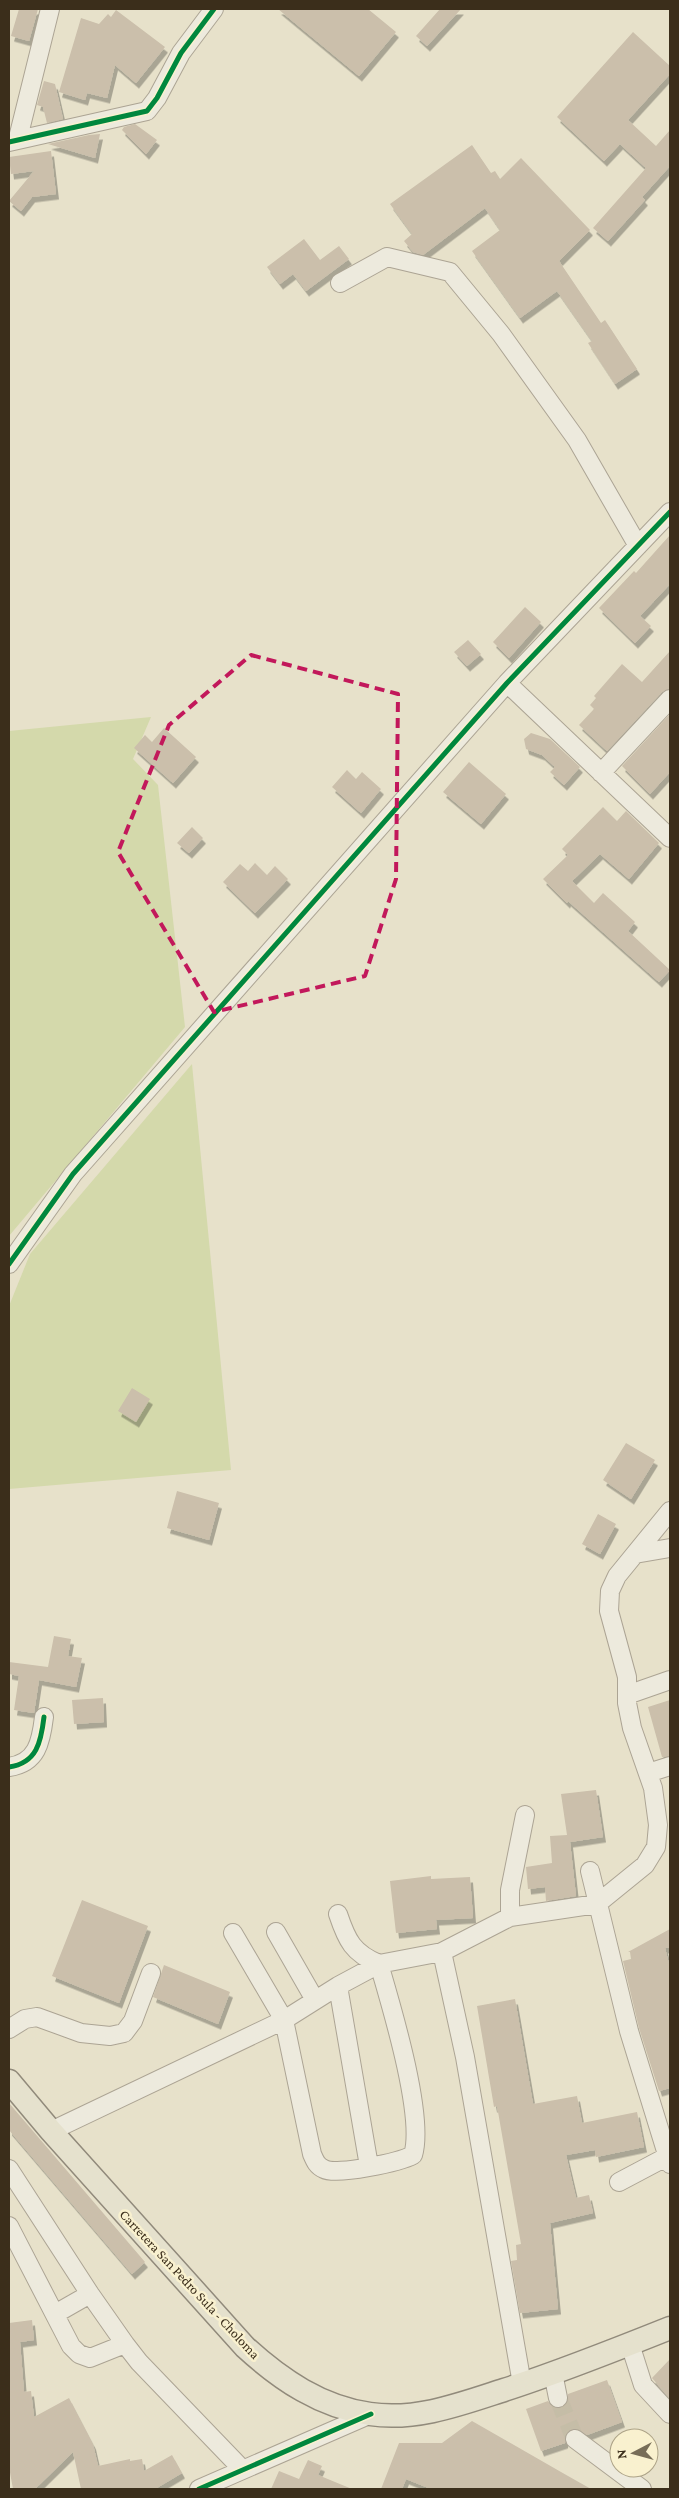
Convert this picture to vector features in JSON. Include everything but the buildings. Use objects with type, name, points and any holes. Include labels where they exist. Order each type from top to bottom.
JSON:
[{"type":"main road","name":"Carretera San Pedro Sula - Choloma","points":[[9,2080],[51,2131],[245,2347],[277,2374],[320,2400],[340,2408],[371,2414],[419,2413],[451,2407],[553,2373],[670,2328]]},
{"type":"street","points":[[50,9],[13,140],[147,111],[157,98],[181,53],[214,9]]},
{"type":"street","points":[[340,283],[387,257],[450,272],[501,334],[577,440],[638,546]]},
{"type":"street","points":[[9,1264],[73,1174],[507,683],[669,516]]},
{"type":"street","points":[[507,683],[670,838]]},
{"type":"street","points":[[601,773],[670,699]]},
{"type":"street","points":[[51,2131],[284,2020],[338,1986],[379,1964],[442,1952],[510,1917],[597,1904],[645,1864],[656,1847],[658,1825],[653,1788],[632,1728],[627,1695],[627,1678],[609,1611],[610,1591],[617,1576],[670,1511]]},
{"type":"street","points":[[635,1554],[670,1548]]},
{"type":"street","points":[[627,1695],[670,1680]]},
{"type":"street","points":[[9,1767],[23,1765],[32,1757],[42,1735],[44,1717]]},
{"type":"street","points":[[648,1773],[670,1766]]},
{"type":"street","points":[[510,1917],[510,1890],[525,1815]]},
{"type":"street","points":[[590,1871],[629,2032],[669,2159],[619,2182]]},
{"type":"street","points":[[338,1914],[348,1941],[365,1958],[379,1964]]},
{"type":"street","points":[[276,1932],[315,2000]]},
{"type":"street","points":[[233,1933],[284,2020],[312,2154],[316,2164],[325,2170],[337,2171],[402,2161],[413,2155],[416,2145],[412,2100],[395,2018],[379,1964]]},
{"type":"street","points":[[442,1952],[465,2057],[522,2384]]},
{"type":"street","points":[[9,2029],[25,2019],[37,2017],[81,2033],[110,2036],[124,2033],[133,2021],[151,1972]]},
{"type":"street","points":[[338,1986],[369,2166]]},
{"type":"street","points":[[9,2169],[90,2294],[125,2344],[139,2362],[242,2469]]},
{"type":"street","points":[[9,2226],[71,2346],[80,2354],[90,2358],[125,2344]]},
{"type":"street","points":[[55,2314],[90,2294]]},
{"type":"street","points":[[630,2344],[643,2384],[670,2414]]},
{"type":"street","points":[[553,2373],[558,2398]]},
{"type":"street","points":[[199,2489],[371,2414]]},
{"type":"street","points":[[574,2439],[642,2489]]},
{"type":"highlighted area","points":[[251,655],[398,694],[396,879],[365,976],[214,1012],[118,852],[169,725]]},
{"type":"green space","points":[[151,717],[133,759],[158,785],[185,1027],[9,1236],[9,731]]},
{"type":"green space","points":[[192,1064],[231,1470],[9,1489],[9,1306],[30,1254]]},
{"type":"tunnel","points":[[558,2398],[575,2439]]},
{"type":"cycle path","points":[[9,142],[147,111],[157,98],[181,53],[214,9]]},
{"type":"cycle path","points":[[9,1264],[73,1174],[507,683],[670,512]]},
{"type":"cycle path","points":[[9,1767],[18,1765],[32,1756],[39,1743],[44,1717]]},
{"type":"cycle path","points":[[199,2489],[371,2414]]}]
